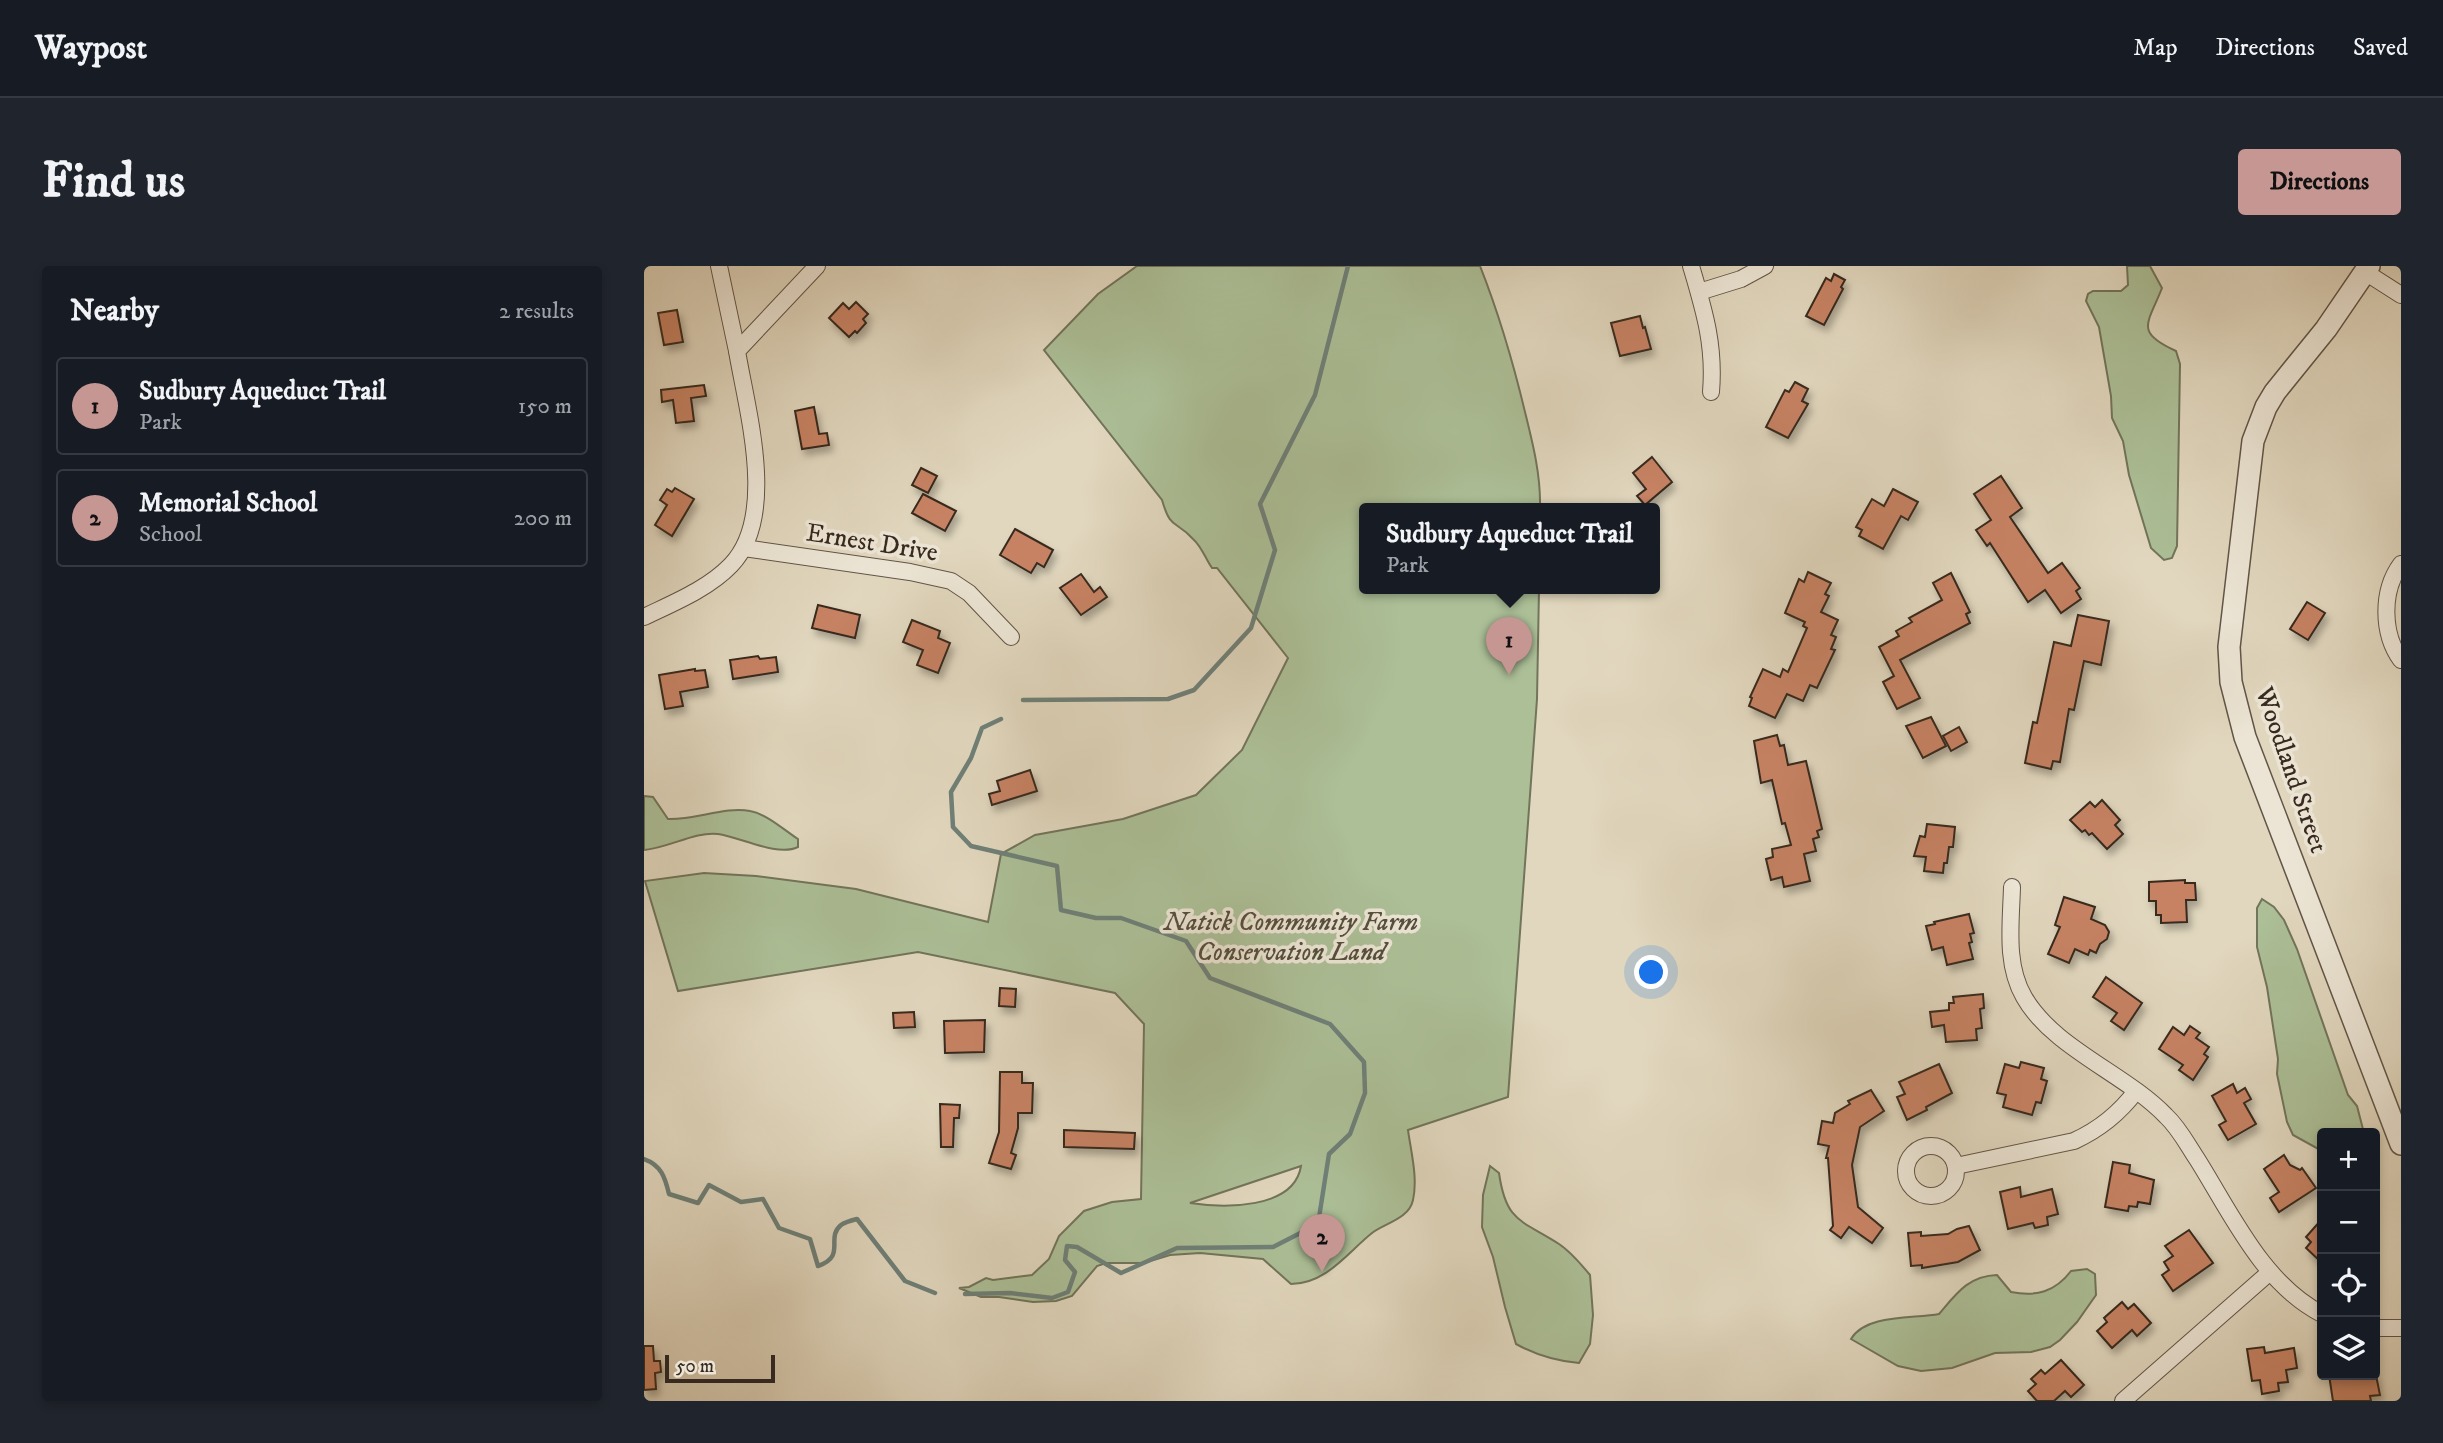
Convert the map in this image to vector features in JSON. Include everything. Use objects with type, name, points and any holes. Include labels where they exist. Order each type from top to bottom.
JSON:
[{"type":"street","points":[[644,617],[711,582],[731,565],[744,548],[751,531],[755,506],[754,457],[737,351],[719,266]]},
{"type":"street","points":[[737,351],[817,266]]},
{"type":"street","points":[[1691,266],[1713,353],[1711,391]]},
{"type":"street","points":[[1699,292],[1741,279],[1765,266]]},
{"type":"street","points":[[2367,269],[2401,295]]},
{"type":"street","name":"Woodland Street","points":[[2367,269],[2332,320],[2275,391],[2258,424],[2249,461],[2230,628],[2229,664],[2234,699],[2245,737],[2401,1144]]},
{"type":"street","name":"Ernest Drive","points":[[744,548],[910,572],[951,581],[969,593],[1011,637]]},
{"type":"street","points":[[2401,564],[2388,592],[2386,620],[2394,650],[2401,660]]},
{"type":"street","points":[[2012,887],[2012,963],[2016,980],[2025,998],[2048,1026],[2165,1114],[2175,1125],[2270,1272],[2296,1297],[2317,1311]]},
{"type":"street","points":[[1956,1166],[2074,1141],[2112,1119],[2136,1091]]},
{"type":"street","points":[[2123,1401],[2270,1272]]},
{"type":"street","points":[[2380,1328],[2401,1328]]},
{"type":"green space","name":"Natick Community Farm Conservation Land","points":[[1137,266],[1480,266],[1516,375],[1534,448],[1540,503],[1359,503],[1359,594],[1539,594],[1537,699],[1508,1097],[1408,1130],[1415,1183],[1413,1200],[1407,1212],[1372,1233],[1325,1273],[1304,1283],[1291,1284],[1263,1259],[1200,1253],[1170,1255],[1144,1263],[1106,1263],[1097,1266],[1072,1296],[1056,1301],[1033,1302],[981,1297],[959,1288],[969,1287],[986,1278],[993,1280],[1032,1275],[1049,1259],[1059,1236],[1084,1211],[1112,1202],[1141,1199],[1144,1024],[1115,993],[918,952],[678,991],[645,881],[704,873],[756,876],[856,889],[988,922],[1001,854],[1035,835],[1123,819],[1196,795],[1242,750],[1288,658],[1217,568],[1212,568],[1196,542],[1171,521],[1162,500],[1044,350],[1098,294]],"holes":[[[1301,1166],[1296,1180],[1285,1191],[1255,1203],[1220,1206],[1190,1203]]]},
{"type":"green space","points":[[2127,266],[2150,266],[2162,288],[2149,319],[2149,332],[2176,351],[2180,364],[2177,546],[2172,558],[2164,560],[2151,548],[2129,475],[2123,441],[2112,418],[2111,396],[2099,327],[2086,301],[2088,294],[2093,291],[2121,291],[2128,285]]},
{"type":"green space","points":[[644,796],[653,797],[668,819],[731,810],[750,811],[769,819],[798,839],[798,847],[780,850],[709,834],[644,850]]},
{"type":"green space","points":[[2262,899],[2274,907],[2284,920],[2297,949],[2348,1095],[2357,1106],[2363,1128],[2317,1128],[2317,1148],[2293,1135],[2287,1122],[2277,1074],[2278,1059],[2267,987],[2257,947],[2257,908]]},
{"type":"green space","points":[[1490,1166],[1499,1173],[1511,1211],[1526,1224],[1563,1247],[1590,1275],[1593,1315],[1590,1344],[1579,1363],[1546,1357],[1516,1344],[1493,1257],[1482,1227],[1483,1195]]},
{"type":"green space","points":[[2087,1269],[2095,1274],[2096,1295],[2077,1322],[2050,1347],[2031,1352],[1995,1353],[1952,1368],[1921,1371],[1898,1366],[1851,1339],[1867,1325],[1879,1321],[1939,1314],[1964,1287],[1987,1276],[1997,1275],[2011,1292],[2029,1294],[2052,1288],[2071,1271]]},
{"type":"building","points":[[1834,274],[1845,280],[1824,325],[1806,316],[1826,278],[1831,281]]},
{"type":"building","points":[[856,302],[868,314],[863,319],[866,323],[849,337],[829,318],[843,303],[849,309]]},
{"type":"building","points":[[677,310],[683,342],[664,345],[658,313]]},
{"type":"building","points":[[1640,316],[1651,349],[1620,356],[1611,323]]},
{"type":"building","points":[[1795,382],[1808,389],[1802,401],[1808,404],[1788,438],[1766,427],[1785,390],[1789,392]]},
{"type":"building","points":[[704,385],[706,396],[691,398],[694,421],[676,423],[673,400],[662,402],[661,390]]},
{"type":"building","points":[[814,407],[819,434],[827,433],[829,445],[802,449],[795,411]]},
{"type":"building","points":[[1652,457],[1672,482],[1647,503],[1643,503],[1637,496],[1646,489],[1633,473]]},
{"type":"building","points":[[921,468],[937,476],[928,493],[912,485]]},
{"type":"building","points":[[2001,476],[2022,508],[2010,517],[2048,573],[2062,563],[2080,588],[2076,591],[2081,599],[2061,613],[2045,590],[2028,602],[1990,543],[1987,546],[1976,530],[1991,520],[1974,494]]},
{"type":"building","points":[[675,488],[694,499],[672,536],[655,525],[667,505],[660,500],[667,489],[672,492]]},
{"type":"building","points":[[1893,489],[1918,502],[1908,520],[1901,516],[1883,549],[1859,536],[1862,530],[1856,527],[1872,499],[1884,506]]},
{"type":"building","points":[[923,494],[956,511],[945,531],[912,513]]},
{"type":"building","points":[[1015,529],[1053,550],[1044,567],[1037,563],[1031,573],[1000,555]]},
{"type":"building","points":[[1808,572],[1831,583],[1825,594],[1829,596],[1821,612],[1838,620],[1831,635],[1836,637],[1831,649],[1835,650],[1817,688],[1810,685],[1803,701],[1787,694],[1775,718],[1749,706],[1750,697],[1763,669],[1780,677],[1783,669],[1788,672],[1807,628],[1803,626],[1805,622],[1785,613],[1799,579],[1804,582]]},
{"type":"building","points":[[1951,573],[1970,612],[1966,614],[1970,623],[1900,660],[1920,698],[1897,709],[1883,682],[1894,676],[1879,647],[1899,636],[1896,631],[1912,622],[1909,618],[1942,600],[1933,583]]},
{"type":"building","points":[[1081,574],[1094,592],[1100,587],[1107,597],[1081,615],[1060,588]]},
{"type":"building","points":[[2307,602],[2325,613],[2308,640],[2290,629]]},
{"type":"building","points":[[818,605],[860,615],[855,638],[812,628]]},
{"type":"building","points":[[2078,615],[2109,621],[2101,665],[2084,661],[2074,710],[2069,709],[2060,762],[2053,761],[2051,769],[2025,763],[2033,722],[2037,723],[2054,642],[2071,646]]},
{"type":"building","points":[[912,620],[940,631],[938,638],[950,643],[938,673],[917,665],[923,650],[903,642]]},
{"type":"building","points":[[758,656],[760,659],[776,657],[778,672],[733,679],[730,660]]},
{"type":"building","points":[[705,670],[708,687],[680,692],[683,706],[665,709],[659,675]]},
{"type":"building","points":[[1931,717],[1946,746],[1923,758],[1906,726]]},
{"type":"building","points":[[1959,727],[1967,742],[1951,751],[1943,736]]},
{"type":"building","points":[[1777,735],[1780,746],[1784,745],[1788,765],[1806,761],[1822,829],[1817,831],[1819,837],[1813,839],[1816,851],[1804,854],[1810,881],[1784,887],[1782,877],[1771,880],[1766,859],[1773,857],[1772,849],[1791,845],[1785,823],[1782,824],[1772,780],[1761,783],[1754,741]]},
{"type":"building","points":[[1030,770],[1037,791],[992,805],[989,794],[1000,791],[997,781]]},
{"type":"building","points":[[2102,800],[2120,820],[2115,825],[2123,834],[2107,849],[2092,833],[2089,835],[2085,830],[2082,832],[2070,820],[2090,802],[2095,807]]},
{"type":"building","points":[[1927,824],[1955,827],[1953,847],[1949,847],[1943,873],[1924,871],[1926,857],[1914,856],[1920,836],[1925,837]]},
{"type":"building","points":[[2185,880],[2185,883],[2195,883],[2196,900],[2186,900],[2187,922],[2161,923],[2161,915],[2156,915],[2156,901],[2149,901],[2149,882]]},
{"type":"building","points":[[2064,897],[2095,907],[2091,919],[2105,925],[2109,932],[2096,953],[2090,950],[2088,955],[2075,949],[2069,963],[2048,954],[2060,927],[2055,925]]},
{"type":"building","points":[[1969,914],[1974,933],[1970,934],[1972,942],[1969,943],[1973,959],[1947,965],[1943,947],[1932,950],[1926,926]]},
{"type":"building","points":[[2106,977],[2142,1003],[2124,1030],[2111,1021],[2117,1013],[2093,997]]},
{"type":"building","points":[[1000,988],[1016,989],[1015,1007],[999,1006]]},
{"type":"building","points":[[1983,994],[1984,1008],[1980,1009],[1982,1028],[1976,1029],[1977,1040],[1946,1042],[1944,1025],[1932,1027],[1930,1012],[1949,1010],[1949,1003],[1954,1003],[1953,997]]},
{"type":"building","points":[[914,1012],[915,1027],[894,1028],[893,1013]]},
{"type":"building","points":[[985,1020],[984,1052],[945,1053],[944,1021]]},
{"type":"building","points":[[2190,1026],[2200,1033],[2196,1038],[2209,1047],[2204,1054],[2208,1057],[2193,1080],[2179,1070],[2183,1065],[2159,1049],[2173,1027],[2184,1035]]},
{"type":"building","points":[[2021,1062],[2044,1068],[2041,1079],[2047,1081],[2041,1103],[2036,1102],[2032,1115],[2003,1107],[2006,1095],[1997,1093],[2005,1064],[2019,1068]]},
{"type":"building","points":[[1939,1064],[1952,1093],[1907,1120],[1897,1097],[1905,1094],[1899,1082]]},
{"type":"building","points":[[1000,1072],[1022,1072],[1022,1083],[1033,1083],[1032,1113],[1018,1113],[1018,1128],[1011,1153],[1016,1155],[1011,1169],[989,1163],[999,1132]]},
{"type":"building","points":[[2233,1084],[2237,1093],[2245,1088],[2251,1099],[2244,1103],[2256,1124],[2228,1140],[2219,1125],[2226,1121],[2212,1096]]},
{"type":"building","points":[[1871,1090],[1884,1111],[1860,1127],[1852,1165],[1858,1207],[1883,1228],[1872,1243],[1849,1227],[1841,1238],[1830,1230],[1833,1226],[1826,1158],[1829,1146],[1818,1144],[1822,1121],[1833,1123],[1835,1113],[1850,1104],[1848,1101]]},
{"type":"building","points":[[940,1104],[960,1105],[959,1118],[954,1118],[953,1147],[941,1147]]},
{"type":"building","points":[[1064,1130],[1135,1133],[1134,1149],[1064,1147]]},
{"type":"building","points":[[2284,1155],[2290,1165],[2300,1170],[2302,1168],[2316,1188],[2279,1212],[2270,1198],[2279,1192],[2264,1169]]},
{"type":"building","points":[[2113,1162],[2130,1165],[2129,1173],[2154,1180],[2150,1204],[2138,1202],[2137,1207],[2129,1206],[2128,1211],[2105,1207]]},
{"type":"building","points":[[2020,1187],[2021,1197],[2052,1189],[2058,1214],[2047,1217],[2048,1225],[2035,1228],[2033,1223],[2008,1229],[2000,1192]]},
{"type":"building","points":[[2317,1225],[2317,1258],[2306,1248],[2311,1242],[2306,1237]]},
{"type":"building","points":[[1969,1226],[1980,1250],[1958,1262],[1922,1268],[1922,1265],[1911,1266],[1908,1233],[1921,1232],[1921,1236],[1948,1234]]},
{"type":"building","points":[[2189,1230],[2213,1263],[2173,1291],[2162,1275],[2169,1270],[2164,1262],[2173,1256],[2165,1246]]},
{"type":"building","points":[[2122,1302],[2128,1309],[2134,1304],[2151,1323],[2137,1336],[2132,1330],[2112,1348],[2097,1331],[2107,1322],[2104,1318]]},
{"type":"building","points":[[644,1346],[653,1346],[654,1361],[660,1361],[661,1372],[655,1373],[656,1389],[644,1390]]},
{"type":"building","points":[[2264,1347],[2265,1353],[2294,1348],[2297,1368],[2286,1370],[2288,1382],[2278,1383],[2279,1391],[2262,1394],[2260,1380],[2252,1381],[2247,1349]]},
{"type":"building","points":[[2061,1360],[2084,1385],[2071,1397],[2065,1391],[2054,1401],[2037,1401],[2028,1391],[2036,1384],[2031,1379],[2041,1370],[2045,1374]]},
{"type":"building","points":[[2330,1380],[2377,1380],[2380,1395],[2370,1396],[2371,1401],[2333,1401]]},
{"type":"waterway","points":[[1023,700],[1168,699],[1194,690],[1251,628],[1275,550],[1260,504],[1315,395],[1348,266]]},
{"type":"waterway","points":[[965,1294],[1010,1293],[1052,1298],[1068,1292],[1075,1272],[1065,1260],[1067,1246],[1077,1247],[1121,1273],[1177,1248],[1273,1247],[1318,1224],[1329,1154],[1350,1134],[1365,1093],[1364,1062],[1330,1024],[1210,978],[1186,941],[1121,918],[1096,918],[1061,910],[1057,866],[971,846],[953,827],[951,792],[971,758],[982,728],[1001,719]]},
{"type":"waterway","points":[[644,1159],[661,1172],[669,1194],[698,1203],[709,1185],[741,1202],[763,1199],[779,1228],[810,1239],[818,1266],[832,1257],[837,1230],[843,1224],[857,1219],[905,1281],[935,1293]]},
{"type":"place","name":"Sudbury Aqueduct Trail","points":[[1509,675]]},
{"type":"place","name":"Memorial School","points":[[1322,1272]]}]
